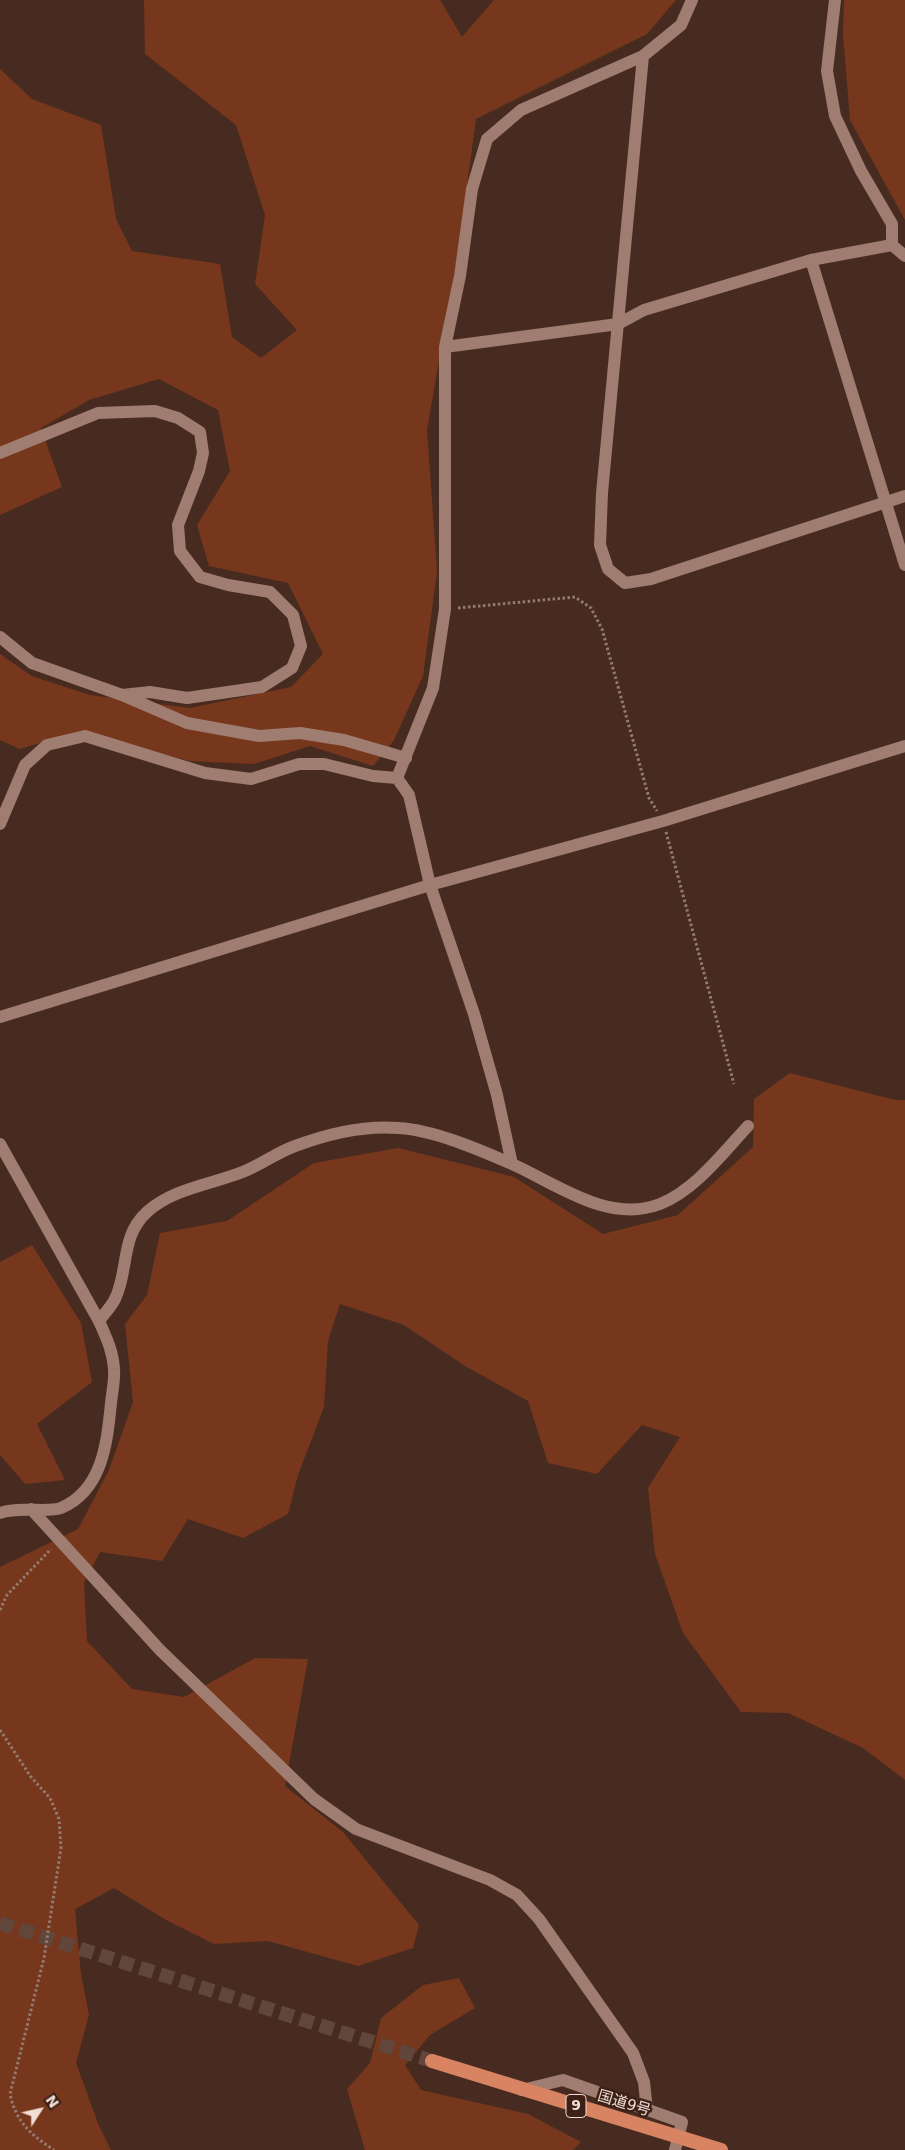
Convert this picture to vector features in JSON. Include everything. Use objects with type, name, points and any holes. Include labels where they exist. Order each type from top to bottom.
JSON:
[{"type":"highway","name":"国道9号","points":[[432,2061],[677,2144],[721,2150]]},
{"type":"street","points":[[398,778],[433,688],[445,609],[445,347],[460,276],[472,190],[487,138],[521,110],[644,56],[681,25],[692,0]]},
{"type":"street","points":[[836,0],[827,71],[835,116],[862,171],[892,224],[892,244],[905,256]]},
{"type":"street","points":[[644,56],[602,492],[600,545],[608,569],[625,583],[651,579],[905,496]]},
{"type":"street","points":[[445,347],[618,324],[644,310],[811,260],[892,244]]},
{"type":"street","points":[[811,260],[905,565]]},
{"type":"street","points":[[0,453],[98,413],[155,411],[178,418],[200,432],[203,453],[199,471],[178,525],[180,551],[200,577],[228,585],[270,592],[293,615],[301,646],[292,668],[262,686],[187,698],[150,692],[122,696]]},
{"type":"street","points":[[0,637],[32,662],[187,723],[259,736],[300,733],[344,740],[406,758]]},
{"type":"street","points":[[0,824],[26,765],[47,745],[85,736],[205,773],[251,779],[299,764],[324,764],[374,776],[398,778]]},
{"type":"street","points":[[0,1017],[249,943],[430,885],[663,821],[905,746]]},
{"type":"street","points":[[398,778],[409,795],[430,885],[474,1014],[497,1095],[512,1164]]},
{"type":"street","points":[[99,1321],[116,1298],[134,1226],[148,1210],[176,1195],[246,1171],[294,1146],[364,1128],[401,1128],[440,1137],[512,1164],[571,1194],[609,1207],[636,1210],[661,1203],[700,1178],[748,1126]]},
{"type":"street","points":[[0,1144],[99,1321],[110,1346],[114,1369],[107,1443],[102,1463],[84,1492],[60,1509],[31,1508],[0,1512]]},
{"type":"street","points":[[31,1508],[160,1650],[314,1799],[356,1830],[490,1880],[517,1895],[539,1919],[633,2054],[644,2082],[648,2110]]},
{"type":"street","points":[[522,2090],[562,2080],[682,2122],[677,2144]]},
{"type":"path","points":[[445,609],[575,597],[591,608],[602,629],[649,798],[663,821],[734,1084]]},
{"type":"path","points":[[0,1610],[7,1595],[59,1541]]},
{"type":"path","points":[[0,1730],[31,1777],[50,1798],[59,1819],[61,1848],[44,1958],[10,2094],[14,2111],[33,2136],[54,2150]]},
{"type":"shaded area","points":[[144,0],[440,0],[462,37],[494,0],[676,0],[647,34],[476,119],[458,252],[427,430],[437,572],[423,676],[394,740],[373,766],[310,746],[254,764],[189,761],[80,731],[20,749],[0,740],[0,654],[32,676],[90,695],[190,708],[291,687],[323,654],[288,583],[209,566],[197,525],[230,471],[218,410],[159,379],[89,400],[41,428],[62,487],[0,515],[0,69],[32,99],[101,125],[116,219],[132,251],[220,264],[232,337],[261,358],[297,330],[255,284],[265,215],[236,125],[145,54]]},
{"type":"shaded area","points":[[844,0],[905,0],[905,220],[850,120],[843,34]]},
{"type":"shaded area","points":[[790,1073],[895,1100],[905,1100],[905,1780],[863,1748],[788,1713],[741,1712],[683,1633],[655,1554],[648,1488],[680,1437],[642,1425],[597,1474],[548,1463],[528,1401],[465,1366],[404,1325],[340,1304],[328,1341],[324,1407],[298,1475],[288,1514],[243,1538],[188,1519],[162,1561],[100,1552],[84,1583],[87,1641],[132,1689],[184,1697],[255,1658],[308,1659],[285,1786],[343,1832],[419,1925],[413,1948],[358,1966],[268,1941],[214,1944],[166,1920],[114,1888],[75,1909],[81,1974],[89,2015],[76,2063],[99,2126],[111,2150],[0,2150],[0,1567],[78,1529],[109,1470],[133,1402],[125,1324],[147,1295],[160,1233],[227,1221],[314,1163],[398,1148],[514,1177],[603,1234],[678,1215],[753,1147],[754,1099]]},
{"type":"shaded area","points":[[32,1245],[81,1323],[92,1382],[37,1424],[65,1480],[25,1484],[0,1455],[0,1262]]},
{"type":"shaded area","points":[[459,1978],[475,2008],[430,2035],[405,2065],[421,2090],[528,2114],[581,2142],[573,2150],[365,2150],[347,2089],[370,2063],[381,2018],[423,1985]]},
{"type":"tunnel","points":[[0,1923],[432,2061]]}]
